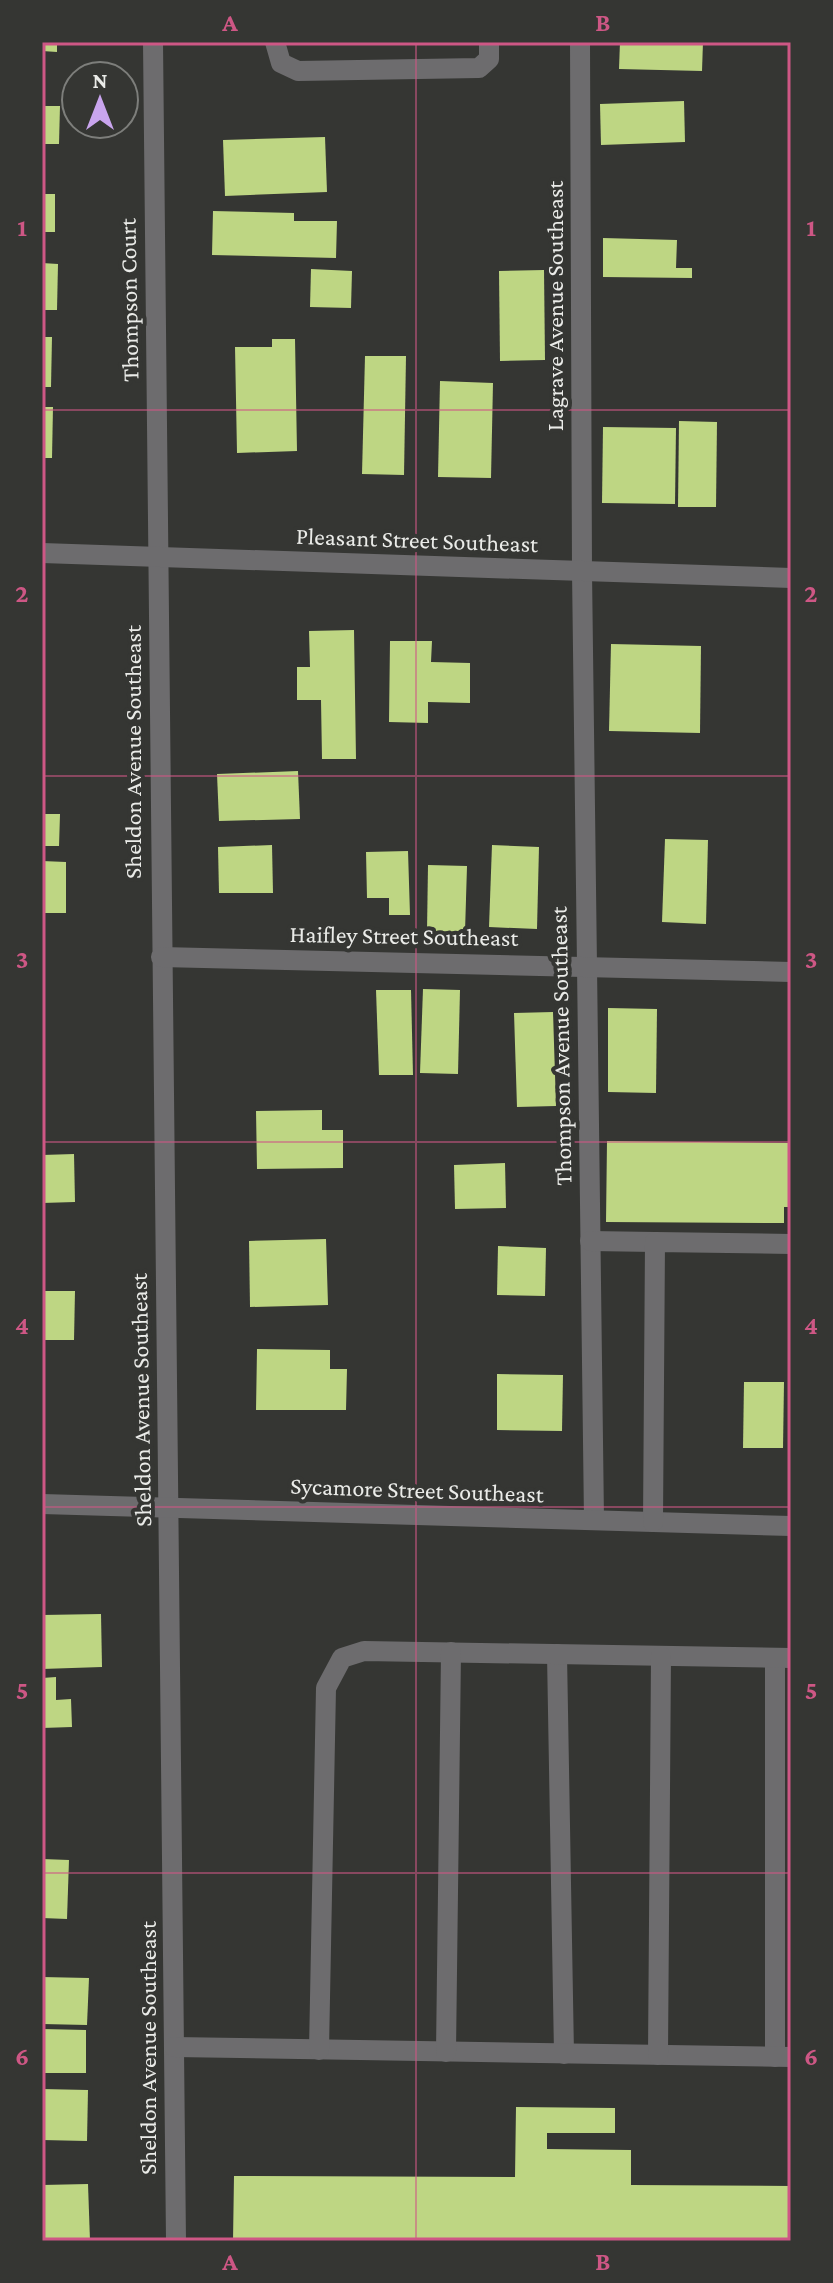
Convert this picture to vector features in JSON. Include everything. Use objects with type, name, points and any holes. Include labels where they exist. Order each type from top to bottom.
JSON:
[{"type":"street","name":"Thompson Court","points":[[153,42],[158,558]]},
{"type":"street","points":[[275,42],[281,63],[298,71],[479,68],[489,59],[489,42]]},
{"type":"street","name":"Lagrave Avenue Southeast","points":[[580,42],[582,571]]},
{"type":"street","name":"Pleasant Street Southeast","points":[[42,553],[791,578]]},
{"type":"street","name":"Sheldon Avenue Southeast","points":[[158,558],[176,2241]]},
{"type":"street","name":"Thompson Avenue Southeast","points":[[582,571],[594,1520]]},
{"type":"street","name":"Haifley Street Southeast","points":[[161,957],[791,972]]},
{"type":"street","points":[[590,1241],[791,1244]]},
{"type":"street","points":[[653,1522],[655,1242]]},
{"type":"street","name":"Sycamore Street Southeast","points":[[42,1504],[791,1526]]},
{"type":"street","points":[[174,2047],[319,2050],[783,2057],[783,1658],[364,1651],[342,1658],[326,1688],[319,2050]]},
{"type":"street","points":[[446,2052],[451,1652]]},
{"type":"street","points":[[557,1654],[564,2054]]},
{"type":"street","points":[[658,2055],[661,1656]]},
{"type":"building","points":[[42,42],[57,42],[57,52],[42,51]]},
{"type":"building","points":[[620,42],[703,42],[702,71],[619,69]]},
{"type":"building","points":[[684,101],[685,142],[601,145],[600,104]]},
{"type":"building","points":[[42,106],[60,106],[59,144],[42,144]]},
{"type":"building","points":[[325,137],[327,192],[225,196],[223,140]]},
{"type":"building","points":[[42,194],[55,194],[55,232],[42,232]]},
{"type":"building","points":[[213,211],[294,213],[294,221],[337,221],[336,258],[212,255]]},
{"type":"building","points":[[603,238],[677,240],[676,268],[692,268],[692,278],[603,277]]},
{"type":"building","points":[[42,263],[58,264],[57,310],[42,310]]},
{"type":"building","points":[[311,269],[352,271],[351,308],[310,307]]},
{"type":"building","points":[[544,270],[545,360],[500,361],[499,271]]},
{"type":"building","points":[[42,337],[52,337],[51,387],[42,387]]},
{"type":"building","points":[[272,339],[295,339],[297,451],[237,453],[235,347],[272,347]]},
{"type":"building","points":[[365,356],[406,356],[404,475],[362,474]]},
{"type":"building","points":[[440,381],[493,383],[491,478],[438,477]]},
{"type":"building","points":[[42,407],[53,407],[52,458],[42,458]]},
{"type":"building","points":[[679,421],[717,422],[716,507],[678,507]]},
{"type":"building","points":[[603,427],[676,428],[675,504],[602,503]]},
{"type":"building","points":[[354,630],[356,759],[322,759],[321,700],[297,700],[297,667],[310,667],[309,631]]},
{"type":"building","points":[[390,641],[432,641],[431,662],[470,663],[470,703],[428,702],[428,723],[389,722]]},
{"type":"building","points":[[611,644],[701,646],[700,733],[609,731]]},
{"type":"building","points":[[298,771],[300,819],[219,821],[217,774]]},
{"type":"building","points":[[42,814],[60,814],[59,846],[42,846]]},
{"type":"building","points":[[665,839],[708,840],[706,924],[662,922]]},
{"type":"building","points":[[272,845],[273,893],[219,893],[218,847]]},
{"type":"building","points":[[492,845],[539,847],[537,929],[489,927]]},
{"type":"building","points":[[408,851],[410,915],[389,915],[389,898],[367,898],[366,852]]},
{"type":"building","points":[[42,861],[66,862],[66,913],[42,913]]},
{"type":"building","points":[[428,865],[467,866],[465,932],[427,931]]},
{"type":"building","points":[[423,989],[460,990],[458,1074],[420,1073]]},
{"type":"building","points":[[376,990],[411,990],[413,1075],[379,1075]]},
{"type":"building","points":[[608,1008],[657,1009],[656,1093],[608,1092]]},
{"type":"building","points":[[553,1012],[556,1106],[517,1107],[514,1013]]},
{"type":"building","points":[[322,1110],[322,1130],[343,1130],[343,1168],[257,1169],[256,1111]]},
{"type":"building","points":[[607,1141],[791,1143],[791,1207],[784,1207],[784,1223],[606,1222]]},
{"type":"building","points":[[74,1154],[75,1202],[42,1203],[42,1155]]},
{"type":"building","points":[[505,1163],[506,1208],[455,1209],[454,1165]]},
{"type":"building","points":[[326,1239],[328,1305],[250,1307],[249,1241]]},
{"type":"building","points":[[498,1246],[546,1248],[545,1296],[497,1295]]},
{"type":"building","points":[[42,1291],[75,1291],[74,1340],[42,1340]]},
{"type":"building","points":[[257,1349],[330,1350],[330,1369],[347,1369],[346,1410],[256,1410]]},
{"type":"building","points":[[497,1374],[563,1375],[562,1431],[497,1430]]},
{"type":"building","points":[[788,1380],[791,1380],[791,1418],[788,1418]]},
{"type":"building","points":[[744,1382],[784,1382],[783,1448],[743,1448]]},
{"type":"building","points":[[101,1614],[102,1667],[42,1669],[42,1615]]},
{"type":"building","points":[[56,1677],[56,1700],[71,1699],[72,1727],[42,1728],[42,1678]]},
{"type":"building","points":[[42,1859],[69,1860],[67,1919],[42,1918]]},
{"type":"building","points":[[42,1977],[89,1978],[87,2025],[42,2024]]},
{"type":"building","points":[[42,2029],[86,2030],[86,2073],[42,2073]]},
{"type":"building","points":[[42,2089],[88,2090],[87,2141],[42,2140]]},
{"type":"building","points":[[516,2107],[615,2108],[615,2133],[547,2133],[547,2149],[631,2150],[631,2185],[791,2186],[791,2241],[233,2241],[234,2176],[515,2177]]},
{"type":"building","points":[[88,2184],[90,2241],[42,2241],[42,2185]]}]
